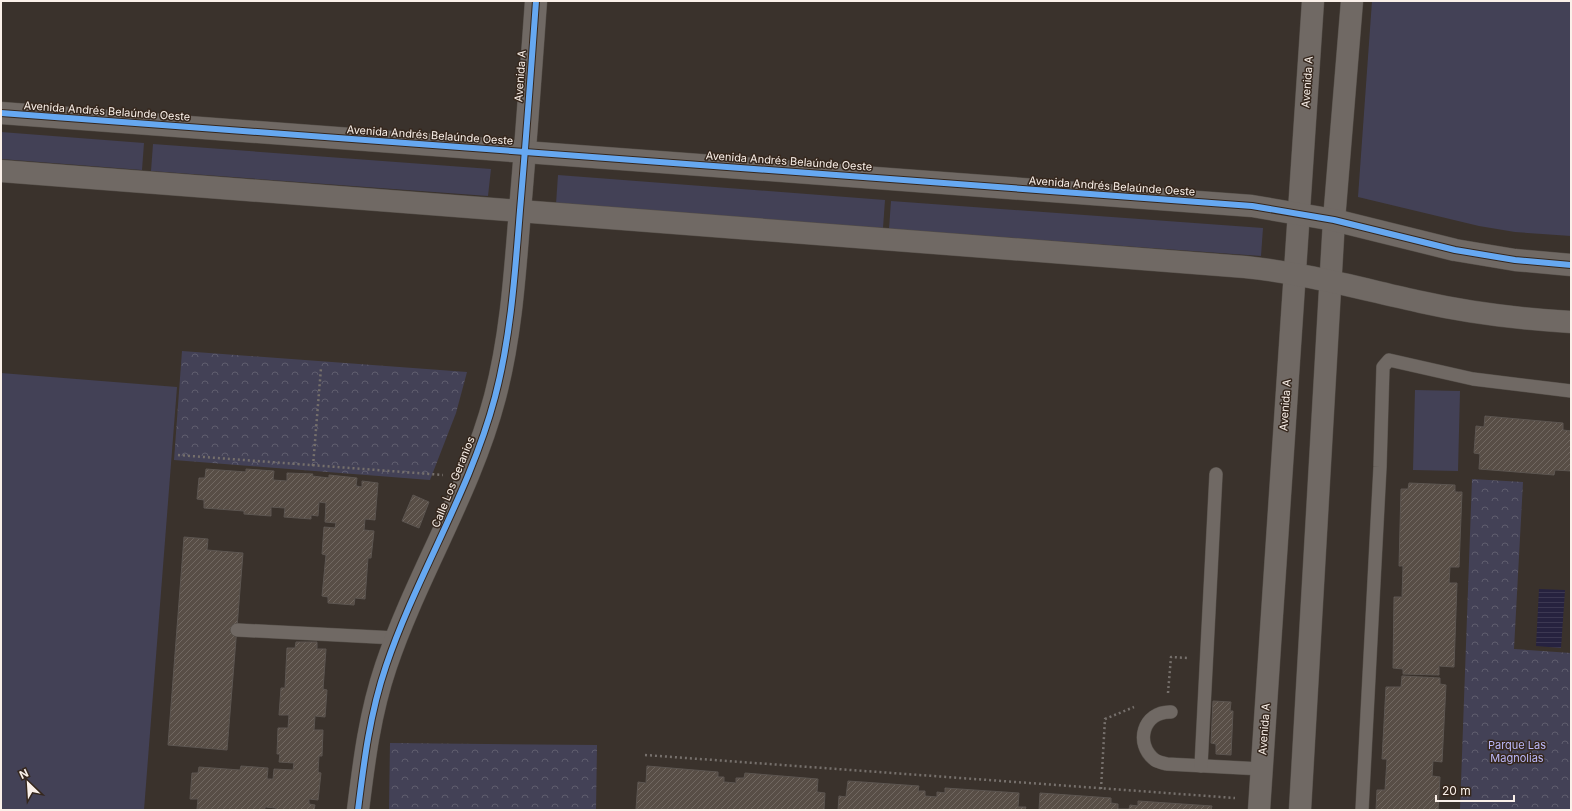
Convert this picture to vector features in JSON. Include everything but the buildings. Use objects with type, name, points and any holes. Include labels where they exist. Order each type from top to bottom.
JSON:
[{"type":"street","name":"Avenida A","points":[[525,152],[536,1]]},
{"type":"street","name":"Avenida A","points":[[1259,805],[1313,1]]},
{"type":"street","points":[[1300,810],[1330,281],[1352,1]]},
{"type":"street","name":"Avenida Andrés Belaúnde Oeste","points":[[1,113],[1252,206],[1334,220],[1455,250],[1515,260],[1571,265]]},
{"type":"street","name":"Calle Los Geranios","points":[[358,810],[367,741],[375,701],[396,638],[467,477],[494,399],[505,351],[514,284],[525,152]]},
{"type":"street","points":[[1,171],[1245,267],[1330,281],[1421,302],[1479,313],[1530,320],[1571,322]]},
{"type":"lane","points":[[1362,810],[1380,467],[1383,367],[1389,360],[1474,379],[1571,391]]},
{"type":"lane","points":[[1201,766],[1216,474]]},
{"type":"lane","points":[[237,630],[396,638]]},
{"type":"lane","points":[[1171,712],[1160,713],[1152,718],[1146,726],[1143,735],[1145,747],[1156,761],[1167,764],[1262,769]]},
{"type":"path","points":[[313,466],[321,368]]},
{"type":"path","points":[[178,455],[467,477]]},
{"type":"path","points":[[645,756],[1259,805]]},
{"type":"green space","points":[[1372,1],[1571,1],[1571,236],[1515,232],[1479,226],[1358,197]]},
{"type":"green space","points":[[1,132],[144,143],[142,170],[1,159]]},
{"type":"green space","points":[[153,144],[491,169],[488,196],[151,171]]},
{"type":"green space","points":[[558,175],[885,200],[883,228],[556,204]]},
{"type":"green space","points":[[891,201],[1263,228],[1261,256],[889,229]]},
{"type":"green space","points":[[182,351],[467,372],[456,413],[430,480],[174,460]]},
{"type":"green space","points":[[1,373],[177,387],[144,810],[1,810]]},
{"type":"green space","points":[[1415,390],[1460,391],[1458,471],[1413,470]]},
{"type":"green space","name":"Parque Las Magnolias","points":[[1472,479],[1523,482],[1514,649],[1571,653],[1571,810],[1460,810]]},
{"type":"green space","points":[[390,743],[597,745],[596,810],[389,810]]},
{"type":"shaded area","points":[[1539,589],[1565,590],[1561,648],[1536,646]]},
{"type":"cycle path","points":[[358,810],[365,755],[380,684],[399,632],[472,466],[495,397],[509,328],[514,281],[536,1]]},
{"type":"cycle path","points":[[1,113],[1252,206],[1334,220],[1455,250],[1515,260],[1571,265]]}]
